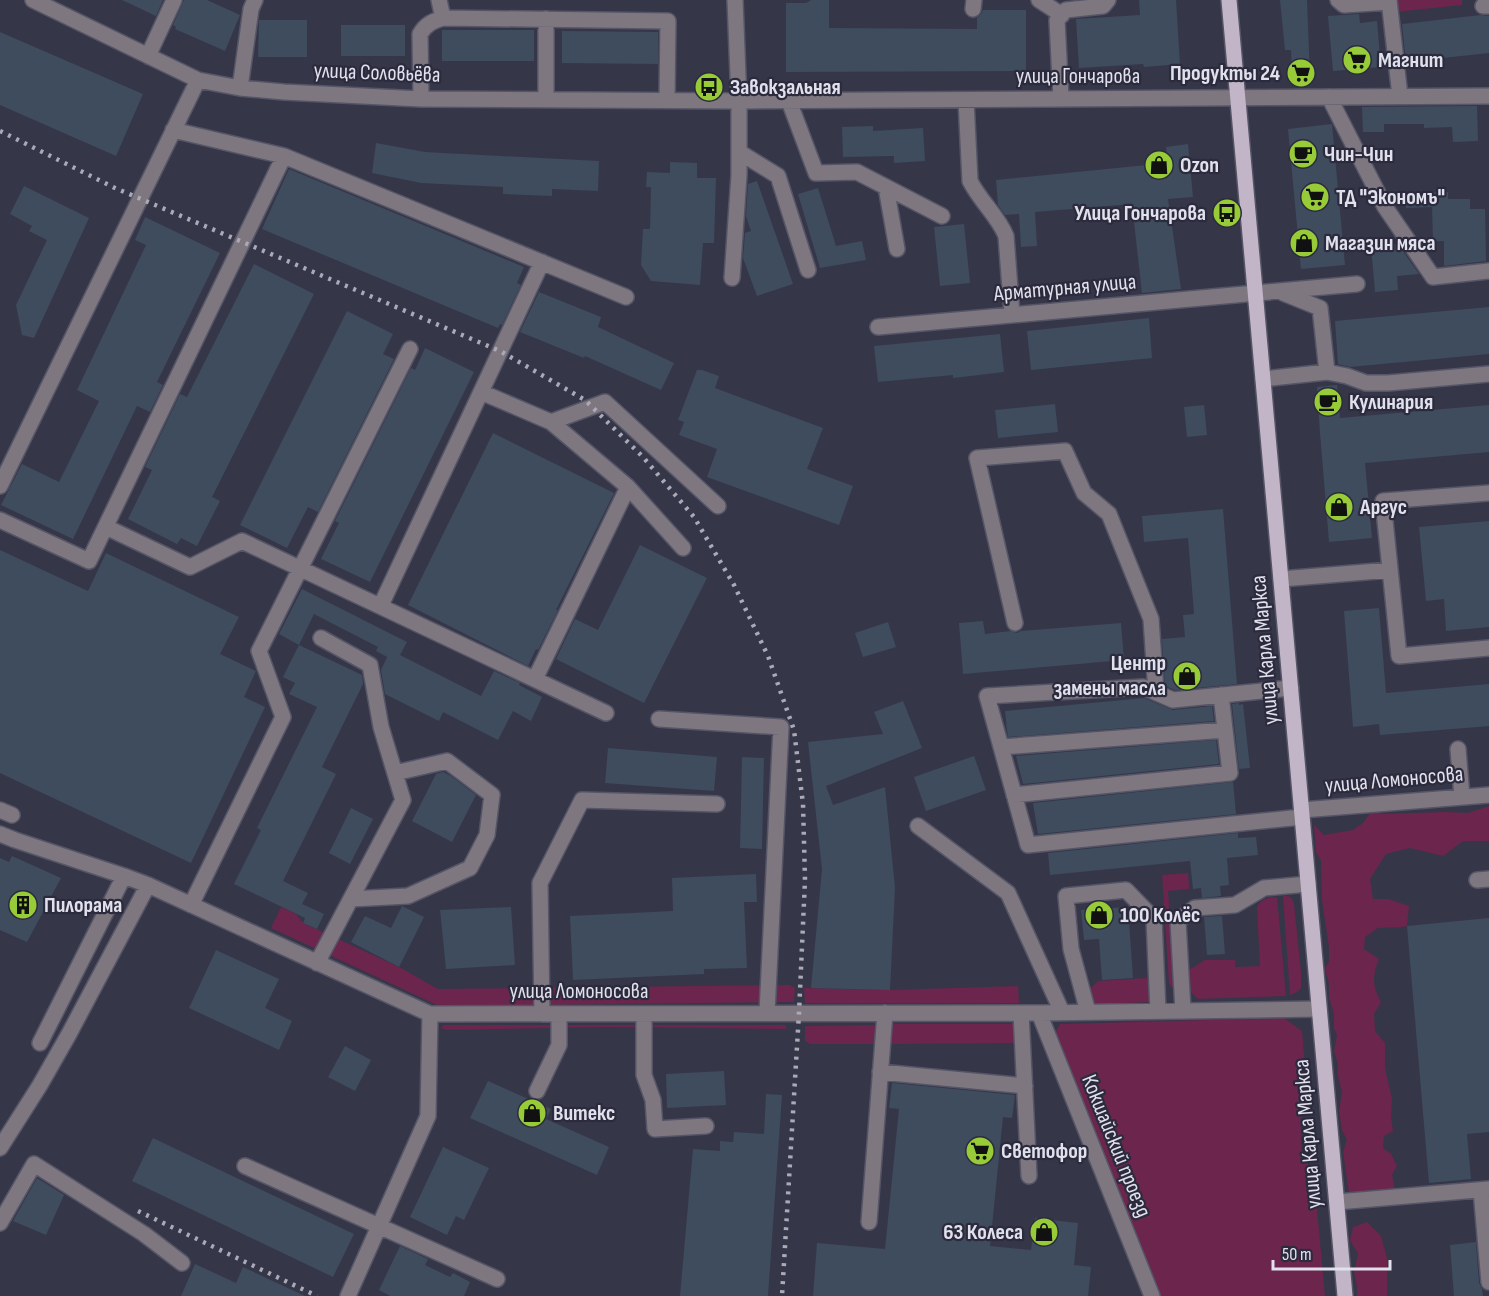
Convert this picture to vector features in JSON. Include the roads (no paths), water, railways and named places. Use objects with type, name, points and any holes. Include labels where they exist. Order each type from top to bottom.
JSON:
[{"type":"main road","name":"улица Карла Маркса","points":[[1229,0],[1345,1296]]},
{"type":"street","name":"улица Соловьёва","points":[[33,0],[198,80],[240,88],[421,99],[739,101]]},
{"type":"street","points":[[148,56],[174,0]]},
{"type":"street","points":[[240,88],[251,9],[255,0]]},
{"type":"street","points":[[439,0],[443,18]]},
{"type":"street","points":[[732,278],[739,152],[735,0]]},
{"type":"street","points":[[1039,0],[1062,15]]},
{"type":"street","points":[[1061,99],[1058,20],[1066,10],[1102,6],[1108,0]]},
{"type":"street","points":[[1338,0],[1344,5],[1389,1],[1400,96]]},
{"type":"street","points":[[421,99],[420,34],[431,22],[443,18],[668,21],[667,100]]},
{"type":"street","points":[[546,19],[546,99]]},
{"type":"street","points":[[0,486],[198,80]]},
{"type":"street","name":"улица Гончарова","points":[[739,101],[1489,96]]},
{"type":"street","points":[[1329,97],[1385,207],[1433,277],[1489,271]]},
{"type":"street","points":[[966,99],[970,181],[1002,225],[1006,236],[1012,315]]},
{"type":"street","points":[[789,101],[816,173],[857,172],[942,216]]},
{"type":"street","points":[[173,130],[284,156],[626,297]]},
{"type":"street","points":[[739,152],[778,176],[808,270]]},
{"type":"street","points":[[0,520],[89,561],[284,156]]},
{"type":"street","points":[[886,187],[897,249]]},
{"type":"street","points":[[381,605],[542,262]]},
{"type":"street","name":"Арматурная улица","points":[[878,327],[1357,284]]},
{"type":"street","points":[[1278,291],[1320,308],[1327,372]]},
{"type":"street","points":[[191,905],[283,717],[259,651],[410,349]]},
{"type":"street","points":[[1263,378],[1327,372],[1366,383],[1388,383],[1489,374]]},
{"type":"street","points":[[481,392],[551,422],[628,487],[682,548]]},
{"type":"street","points":[[551,422],[605,402],[718,506]]},
{"type":"street","points":[[1015,623],[977,458],[1065,451],[1084,493],[1110,514],[1151,619],[1156,692]]},
{"type":"street","points":[[535,679],[628,487]]},
{"type":"street","points":[[1489,493],[1383,501],[1399,656],[1489,648]]},
{"type":"street","points":[[106,527],[190,567],[242,541],[606,713]]},
{"type":"street","points":[[1281,579],[1390,570]]},
{"type":"street","points":[[317,963],[403,800],[381,727],[370,665],[321,639]]},
{"type":"street","points":[[1221,695],[1230,773],[1014,795],[987,696],[1143,687],[1173,699],[1291,688]]},
{"type":"street","points":[[659,719],[780,727],[767,1013]]},
{"type":"street","points":[[1001,747],[1225,730]]},
{"type":"street","points":[[1458,749],[1462,797]]},
{"type":"street","points":[[351,899],[408,896],[470,868],[487,835],[492,795],[447,761],[395,773]]},
{"type":"street","name":"улица Ломоносова","points":[[1014,795],[1028,845],[1489,795]]},
{"type":"street","points":[[542,1014],[540,883],[582,800],[717,804]]},
{"type":"street","points":[[918,826],[1008,893],[1062,1012]]},
{"type":"street","name":"улица Ломоносова","points":[[0,834],[148,885],[430,1014],[1319,1009]]},
{"type":"street","points":[[40,1043],[124,876]]},
{"type":"street","points":[[1183,1011],[1178,921],[1195,908],[1235,905],[1264,888],[1308,884]]},
{"type":"street","points":[[0,1148],[63,1045],[148,885]]},
{"type":"street","points":[[1088,1012],[1071,949],[1066,896],[1126,890],[1154,919],[1158,1011]]},
{"type":"street","points":[[1021,1012],[1029,1176]]},
{"type":"street","name":"Кокшайский проезд","points":[[1039,1012],[1152,1296]]},
{"type":"street","points":[[869,1222],[885,1013]]},
{"type":"street","points":[[348,1296],[428,1116],[430,1014]]},
{"type":"street","points":[[537,1091],[559,1045],[559,1014]]},
{"type":"street","points":[[644,1014],[644,1075],[653,1100],[655,1129],[706,1126]]},
{"type":"street","points":[[880,1072],[1024,1086]]},
{"type":"street","points":[[0,1223],[34,1164],[144,1234],[182,1263]]},
{"type":"street","points":[[245,1166],[497,1279]]},
{"type":"street","points":[[1337,1202],[1485,1190],[1489,1282]]},
{"type":"railway","points":[[0,131],[115,188],[500,351],[585,400],[643,457],[694,517],[734,585],[768,656],[794,730],[803,804],[805,880],[782,1296]]},
{"type":"railway","points":[[138,1211],[317,1296]]},
{"type":"place","name":"Магнит","points":[[1357,60]]},
{"type":"place","name":"Продукты 24","points":[[1301,73]]},
{"type":"place","name":"Завокзальная","points":[[709,87]]},
{"type":"place","name":"Чин-Чин","points":[[1303,154]]},
{"type":"place","name":"Ozon","points":[[1159,165]]},
{"type":"place","name":"ТД \"Экономъ\"","points":[[1315,197]]},
{"type":"place","name":"Улица Гончарова","points":[[1227,213]]},
{"type":"place","name":"Магазин мяса","points":[[1304,243]]},
{"type":"place","name":"Кулинария","points":[[1328,402]]},
{"type":"place","name":"Аргус","points":[[1339,507]]},
{"type":"place","name":"Центр замены масла","points":[[1187,676]]},
{"type":"place","name":"Пилорама","points":[[23,905]]},
{"type":"place","name":"100 Колёс","points":[[1099,915]]},
{"type":"place","name":"Витекс","points":[[532,1113]]},
{"type":"place","name":"Светофор","points":[[980,1151]]},
{"type":"place","name":"63 Колеса","points":[[1044,1232]]}]
